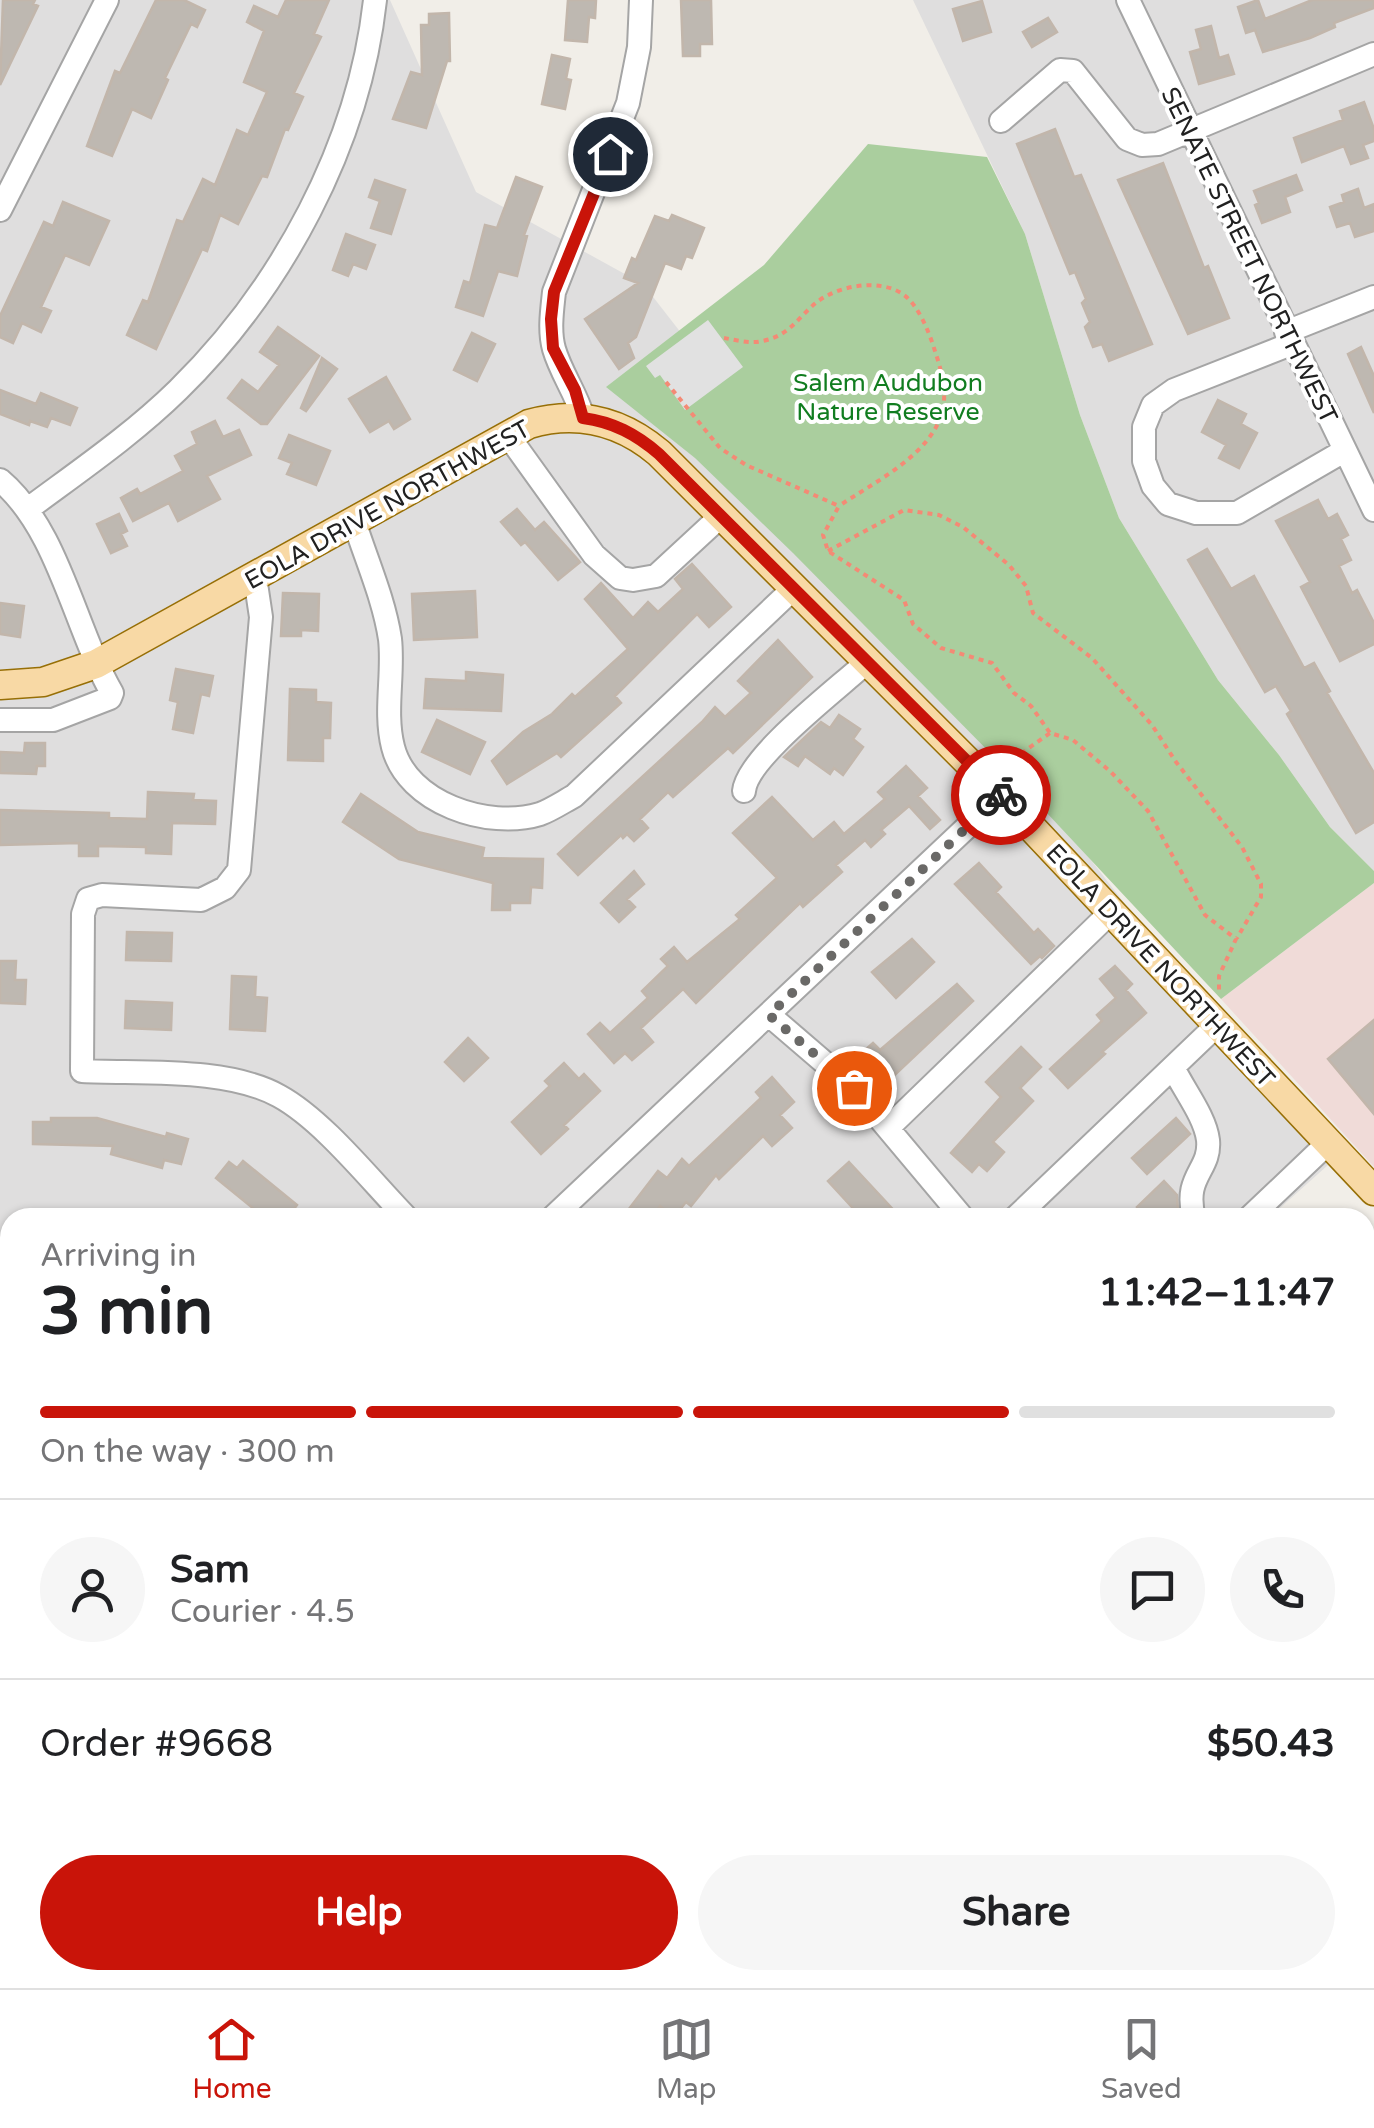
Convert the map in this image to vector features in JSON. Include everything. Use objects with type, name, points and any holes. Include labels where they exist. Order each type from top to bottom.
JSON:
[{"type":"main road","name":"EOLA DRIVE NORTHWEST","points":[[0,685],[43,682],[96,664],[508,434],[541,420],[583,418],[616,425],[644,441],[1002,795],[1111,912],[1219,1012],[1328,1143],[1374,1191]]},
{"type":"street","points":[[0,210],[107,0]]},
{"type":"street","points":[[28,509],[125,438],[178,390],[224,340],[264,285],[310,210],[338,148],[362,80],[375,0]]},
{"type":"street","points":[[583,418],[575,390],[553,348],[554,292],[628,103],[639,47],[641,0]]},
{"type":"street","name":"SENATE STREET NORTHWEST","points":[[1128,0],[1374,510]]},
{"type":"street","points":[[1001,122],[1060,70],[1073,71],[1127,139],[1142,145],[1158,144],[1374,54]]},
{"type":"street","points":[[1344,451],[1236,513],[1196,513],[1168,504],[1153,486],[1144,462],[1144,427],[1153,406],[1174,390],[1374,296]]},
{"type":"street","points":[[508,434],[594,555],[620,578],[656,576],[721,516]]},
{"type":"street","points":[[0,480],[28,509],[112,693],[110,698],[52,720],[0,720]]},
{"type":"street","points":[[354,520],[390,638],[390,728],[400,765],[428,796],[488,817],[540,814],[574,796],[794,588]]},
{"type":"street","points":[[255,577],[261,617],[239,870],[225,888],[201,900],[102,895],[88,899],[83,914],[82,1071],[225,1079],[281,1096],[327,1134],[397,1208]]},
{"type":"street","points":[[744,791],[745,779],[760,758],[868,661]]},
{"type":"street","points":[[563,1208],[1002,795]]},
{"type":"street","points":[[889,1127],[1111,912]]},
{"type":"street","points":[[1024,1208],[1173,1066],[1219,1012]]},
{"type":"street","points":[[769,1015],[842,1076],[955,1208]]},
{"type":"street","points":[[1173,1066],[1208,1140],[1206,1158],[1192,1183],[1193,1208]]},
{"type":"street","points":[[1260,1208],[1328,1143]]},
{"type":"path","points":[[724,338],[761,342],[801,321],[818,302],[843,288],[876,284],[905,295],[929,331],[943,375],[943,409],[926,443],[839,506],[823,535],[828,552],[904,600],[912,624],[941,648],[992,663],[1050,732],[1073,740],[1133,794],[1148,811],[1205,915],[1236,939]]},
{"type":"path","points":[[666,382],[720,448],[746,465],[839,506]]},
{"type":"path","points":[[828,552],[904,510],[938,515],[963,527],[1009,564],[1026,586],[1033,612],[1092,658],[1152,725],[1242,846],[1261,884],[1261,897],[1219,976],[1219,1012]]},
{"type":"path","points":[[1003,766],[1050,732]]},
{"type":"shaded area","points":[[0,0],[390,0],[476,192],[643,284],[1328,1165],[1280,1208],[0,1208]]},
{"type":"shaded area","points":[[913,0],[1374,0],[1374,871],[1330,827],[1279,755],[1218,680],[1119,518],[1080,415],[1025,234]]},
{"type":"shaded area","points":[[708,320],[743,367],[685,410],[660,375],[655,378],[646,366]]},
{"type":"shaded area","points":[[1374,883],[1374,1167],[1221,999]]},
{"type":"green space","name":"Salem Audubon Nature Reserve","points":[[868,144],[987,157],[1025,234],[1080,415],[1119,518],[1218,680],[1279,755],[1330,827],[1374,871],[1374,883],[1221,999],[1003,766],[793,553],[695,458],[606,387],[764,265]]},
{"type":"building","points":[[3,0],[35,0],[33,4],[38,6],[0,85]]},
{"type":"building","points":[[156,0],[184,0],[205,10],[197,27],[191,24],[151,118],[132,109],[112,156],[87,146],[115,71],[120,73]]},
{"type":"building","points":[[286,0],[329,0],[314,34],[321,37],[294,93],[303,97],[288,130],[285,129],[267,177],[262,176],[238,224],[220,215],[207,251],[202,249],[156,349],[127,335],[143,300],[148,302],[177,220],[183,222],[203,179],[215,185],[237,130],[248,135],[267,92],[244,82],[264,31],[247,22],[254,6],[278,17]]},
{"type":"building","points":[[568,0],[596,0],[595,18],[589,17],[587,42],[565,40]]},
{"type":"building","points":[[681,0],[711,0],[712,44],[700,44],[700,56],[683,56]]},
{"type":"building","points":[[1258,0],[1265,19],[1312,0],[1374,0],[1374,8],[1334,23],[1335,27],[1310,38],[1263,52],[1255,30],[1246,33],[1238,7]]},
{"type":"building","points":[[982,1],[991,32],[963,41],[953,9]]},
{"type":"building","points":[[449,13],[450,61],[426,128],[393,119],[411,72],[422,75],[421,25],[429,25],[429,14]]},
{"type":"building","points":[[1048,18],[1057,32],[1032,47],[1023,32]]},
{"type":"building","points":[[1211,26],[1219,58],[1228,55],[1234,74],[1199,84],[1190,52],[1201,49],[1196,30]]},
{"type":"building","points":[[552,55],[570,59],[566,79],[571,80],[565,109],[542,104]]},
{"type":"building","points":[[1364,102],[1374,129],[1374,141],[1363,145],[1368,158],[1351,164],[1344,146],[1302,162],[1294,138],[1343,120],[1340,111]]},
{"type":"building","points":[[1055,129],[1074,177],[1081,175],[1152,344],[1109,361],[1102,344],[1093,347],[1085,327],[1090,322],[1082,303],[1086,299],[1075,272],[1070,274],[1017,144]]},
{"type":"building","points":[[1163,163],[1204,268],[1208,266],[1229,318],[1188,334],[1118,180]]},
{"type":"building","points":[[1296,175],[1302,190],[1285,197],[1290,212],[1262,223],[1254,191]]},
{"type":"building","points":[[516,177],[542,187],[524,235],[527,236],[517,276],[498,271],[483,316],[456,307],[464,281],[470,283],[485,225],[497,228]]},
{"type":"building","points":[[375,180],[405,190],[391,234],[371,228],[380,201],[369,197]]},
{"type":"building","points":[[1358,189],[1364,208],[1374,204],[1374,231],[1355,237],[1350,223],[1337,227],[1330,207],[1344,202],[1342,195]]},
{"type":"building","points":[[63,202],[109,221],[89,265],[65,255],[41,307],[51,311],[41,332],[22,323],[13,343],[0,337],[0,316],[44,222],[53,226]]},
{"type":"building","points":[[672,215],[704,228],[692,258],[686,256],[681,269],[665,263],[636,337],[628,343],[634,358],[619,369],[585,319],[638,283],[624,278],[632,258],[636,260],[655,216],[669,221]]},
{"type":"building","points":[[346,234],[375,245],[366,269],[353,264],[348,276],[333,270]]},
{"type":"building","points":[[278,327],[319,356],[267,424],[261,424],[228,398],[242,380],[258,392],[279,365],[260,352]]},
{"type":"building","points":[[472,333],[495,344],[477,381],[454,370]]},
{"type":"building","points":[[1361,347],[1374,376],[1374,413],[1348,354]]},
{"type":"building","points":[[322,358],[337,369],[306,411],[301,408]]},
{"type":"building","points":[[386,377],[410,419],[394,429],[389,421],[370,432],[349,399]]},
{"type":"building","points":[[0,390],[36,404],[41,393],[77,408],[70,425],[51,418],[47,427],[30,421],[29,425],[0,414]]},
{"type":"building","points":[[1218,400],[1246,414],[1241,424],[1257,433],[1239,468],[1219,458],[1226,445],[1202,432]]},
{"type":"building","points":[[215,421],[223,437],[239,430],[251,455],[207,476],[220,499],[178,521],[169,503],[133,521],[121,498],[137,489],[140,494],[183,471],[175,456],[197,444],[192,432]]},
{"type":"building","points":[[289,435],[330,451],[316,485],[287,474],[292,463],[279,458]]},
{"type":"building","points":[[1318,500],[1328,519],[1337,514],[1348,535],[1341,539],[1351,560],[1339,566],[1352,593],[1357,590],[1374,623],[1374,644],[1340,661],[1301,587],[1310,582],[1276,521]]},
{"type":"building","points":[[517,509],[535,530],[544,522],[580,562],[558,580],[525,542],[521,545],[501,522]]},
{"type":"building","points":[[119,514],[127,531],[121,534],[127,546],[111,553],[97,524]]},
{"type":"building","points":[[1207,549],[1231,589],[1254,576],[1304,668],[1314,663],[1374,773],[1374,822],[1356,833],[1287,714],[1291,711],[1276,686],[1265,692],[1188,560]]},
{"type":"building","points":[[692,564],[731,607],[709,627],[697,614],[615,696],[621,703],[561,757],[557,753],[507,784],[492,761],[572,694],[575,697],[628,649],[585,599],[601,583],[633,618],[648,602],[658,612],[683,589],[675,579]]},
{"type":"building","points":[[475,591],[477,637],[414,640],[412,594]]},
{"type":"building","points":[[283,593],[319,594],[318,631],[301,630],[301,636],[281,636]]},
{"type":"building","points":[[0,603],[24,606],[20,637],[0,634]]},
{"type":"building","points":[[778,640],[812,677],[733,753],[728,748],[673,797],[668,792],[640,819],[648,828],[634,841],[627,834],[623,838],[621,835],[578,875],[558,854],[715,707],[725,717],[751,693],[738,681]]},
{"type":"building","points":[[176,669],[213,676],[209,696],[201,694],[193,733],[173,729],[178,702],[170,700]]},
{"type":"building","points":[[466,672],[503,675],[501,711],[424,708],[426,679],[466,681]]},
{"type":"building","points":[[290,689],[316,690],[316,702],[331,703],[330,738],[323,738],[323,761],[288,760]]},
{"type":"building","points":[[839,715],[860,729],[853,739],[863,747],[843,775],[834,768],[830,774],[805,756],[798,766],[784,757],[821,722],[830,728]]},
{"type":"building","points":[[437,720],[485,742],[470,774],[422,752]]},
{"type":"building","points":[[25,743],[45,743],[45,766],[37,766],[36,774],[0,773],[0,752],[24,753]]},
{"type":"building","points":[[906,766],[927,788],[918,796],[940,820],[930,829],[909,806],[881,830],[885,834],[871,847],[865,840],[836,865],[842,872],[803,907],[800,903],[696,1003],[683,989],[641,1028],[653,1042],[632,1060],[625,1053],[614,1063],[588,1034],[600,1023],[610,1033],[648,998],[642,991],[668,966],[661,959],[674,947],[687,962],[740,919],[736,915],[777,878],[733,833],[772,797],[813,840],[834,822],[844,834],[885,799],[878,792]]},
{"type":"building","points":[[148,792],[194,794],[193,800],[216,801],[215,824],[172,823],[171,854],[146,853],[146,847],[98,846],[98,856],[79,856],[79,843],[0,845],[0,810],[109,813],[109,818],[147,819]]},
{"type":"building","points":[[361,794],[418,832],[484,848],[482,858],[543,859],[542,888],[531,887],[530,903],[510,903],[510,910],[492,910],[493,883],[399,859],[343,822]]},
{"type":"building","points":[[979,863],[1001,887],[996,892],[1034,933],[1038,929],[1054,946],[1042,958],[1031,964],[955,884]]},
{"type":"building","points":[[634,871],[644,884],[627,899],[635,907],[619,922],[601,903]]},
{"type":"building","points":[[127,932],[172,933],[171,961],[126,960]]},
{"type":"building","points":[[912,939],[934,962],[896,998],[872,972]]},
{"type":"building","points":[[0,961],[16,961],[15,980],[26,980],[25,1004],[0,1003]]},
{"type":"building","points":[[1115,966],[1132,984],[1126,990],[1146,1013],[1068,1088],[1050,1069],[1102,1021],[1097,1015],[1116,998],[1100,979]]},
{"type":"building","points":[[232,976],[256,977],[255,997],[267,998],[265,1031],[230,1029]]},
{"type":"building","points":[[957,984],[973,1001],[883,1086],[857,1057],[873,1043],[880,1050]]},
{"type":"building","points":[[126,1001],[172,1003],[171,1030],[125,1028]]},
{"type":"building","points":[[1374,1020],[1374,1114],[1328,1059]]},
{"type":"building","points":[[468,1038],[488,1058],[464,1081],[445,1062]]},
{"type":"building","points":[[1021,1047],[1041,1067],[1020,1088],[1033,1101],[993,1142],[1004,1152],[987,1171],[979,1164],[972,1172],[951,1153],[1001,1097],[986,1082]]},
{"type":"building","points":[[564,1063],[579,1079],[584,1074],[600,1091],[564,1125],[568,1129],[541,1154],[512,1122],[550,1086],[545,1081]]},
{"type":"building","points":[[772,1077],[794,1102],[780,1115],[792,1128],[772,1146],[763,1136],[719,1179],[716,1175],[691,1206],[686,1202],[681,1208],[630,1208],[658,1171],[667,1178],[682,1159],[689,1166],[761,1098],[756,1092]]},
{"type":"building","points":[[51,1118],[97,1118],[188,1139],[181,1164],[164,1160],[162,1168],[111,1154],[113,1146],[33,1144],[33,1122],[51,1122]]},
{"type":"building","points":[[1176,1118],[1190,1134],[1147,1174],[1132,1158]]},
{"type":"building","points":[[243,1161],[297,1205],[253,1208],[216,1178],[229,1162],[237,1168]]},
{"type":"building","points":[[849,1162],[892,1208],[853,1208],[828,1181]]},
{"type":"building","points":[[1164,1181],[1177,1195],[1178,1208],[1137,1207]]},
{"type":"way so far","points":[[854,1088],[769,1015],[1001,795]]},
{"type":"route","points":[[610,154],[554,292],[551,319],[553,348],[575,390],[583,418],[630,432],[659,454],[1001,795]]}]
